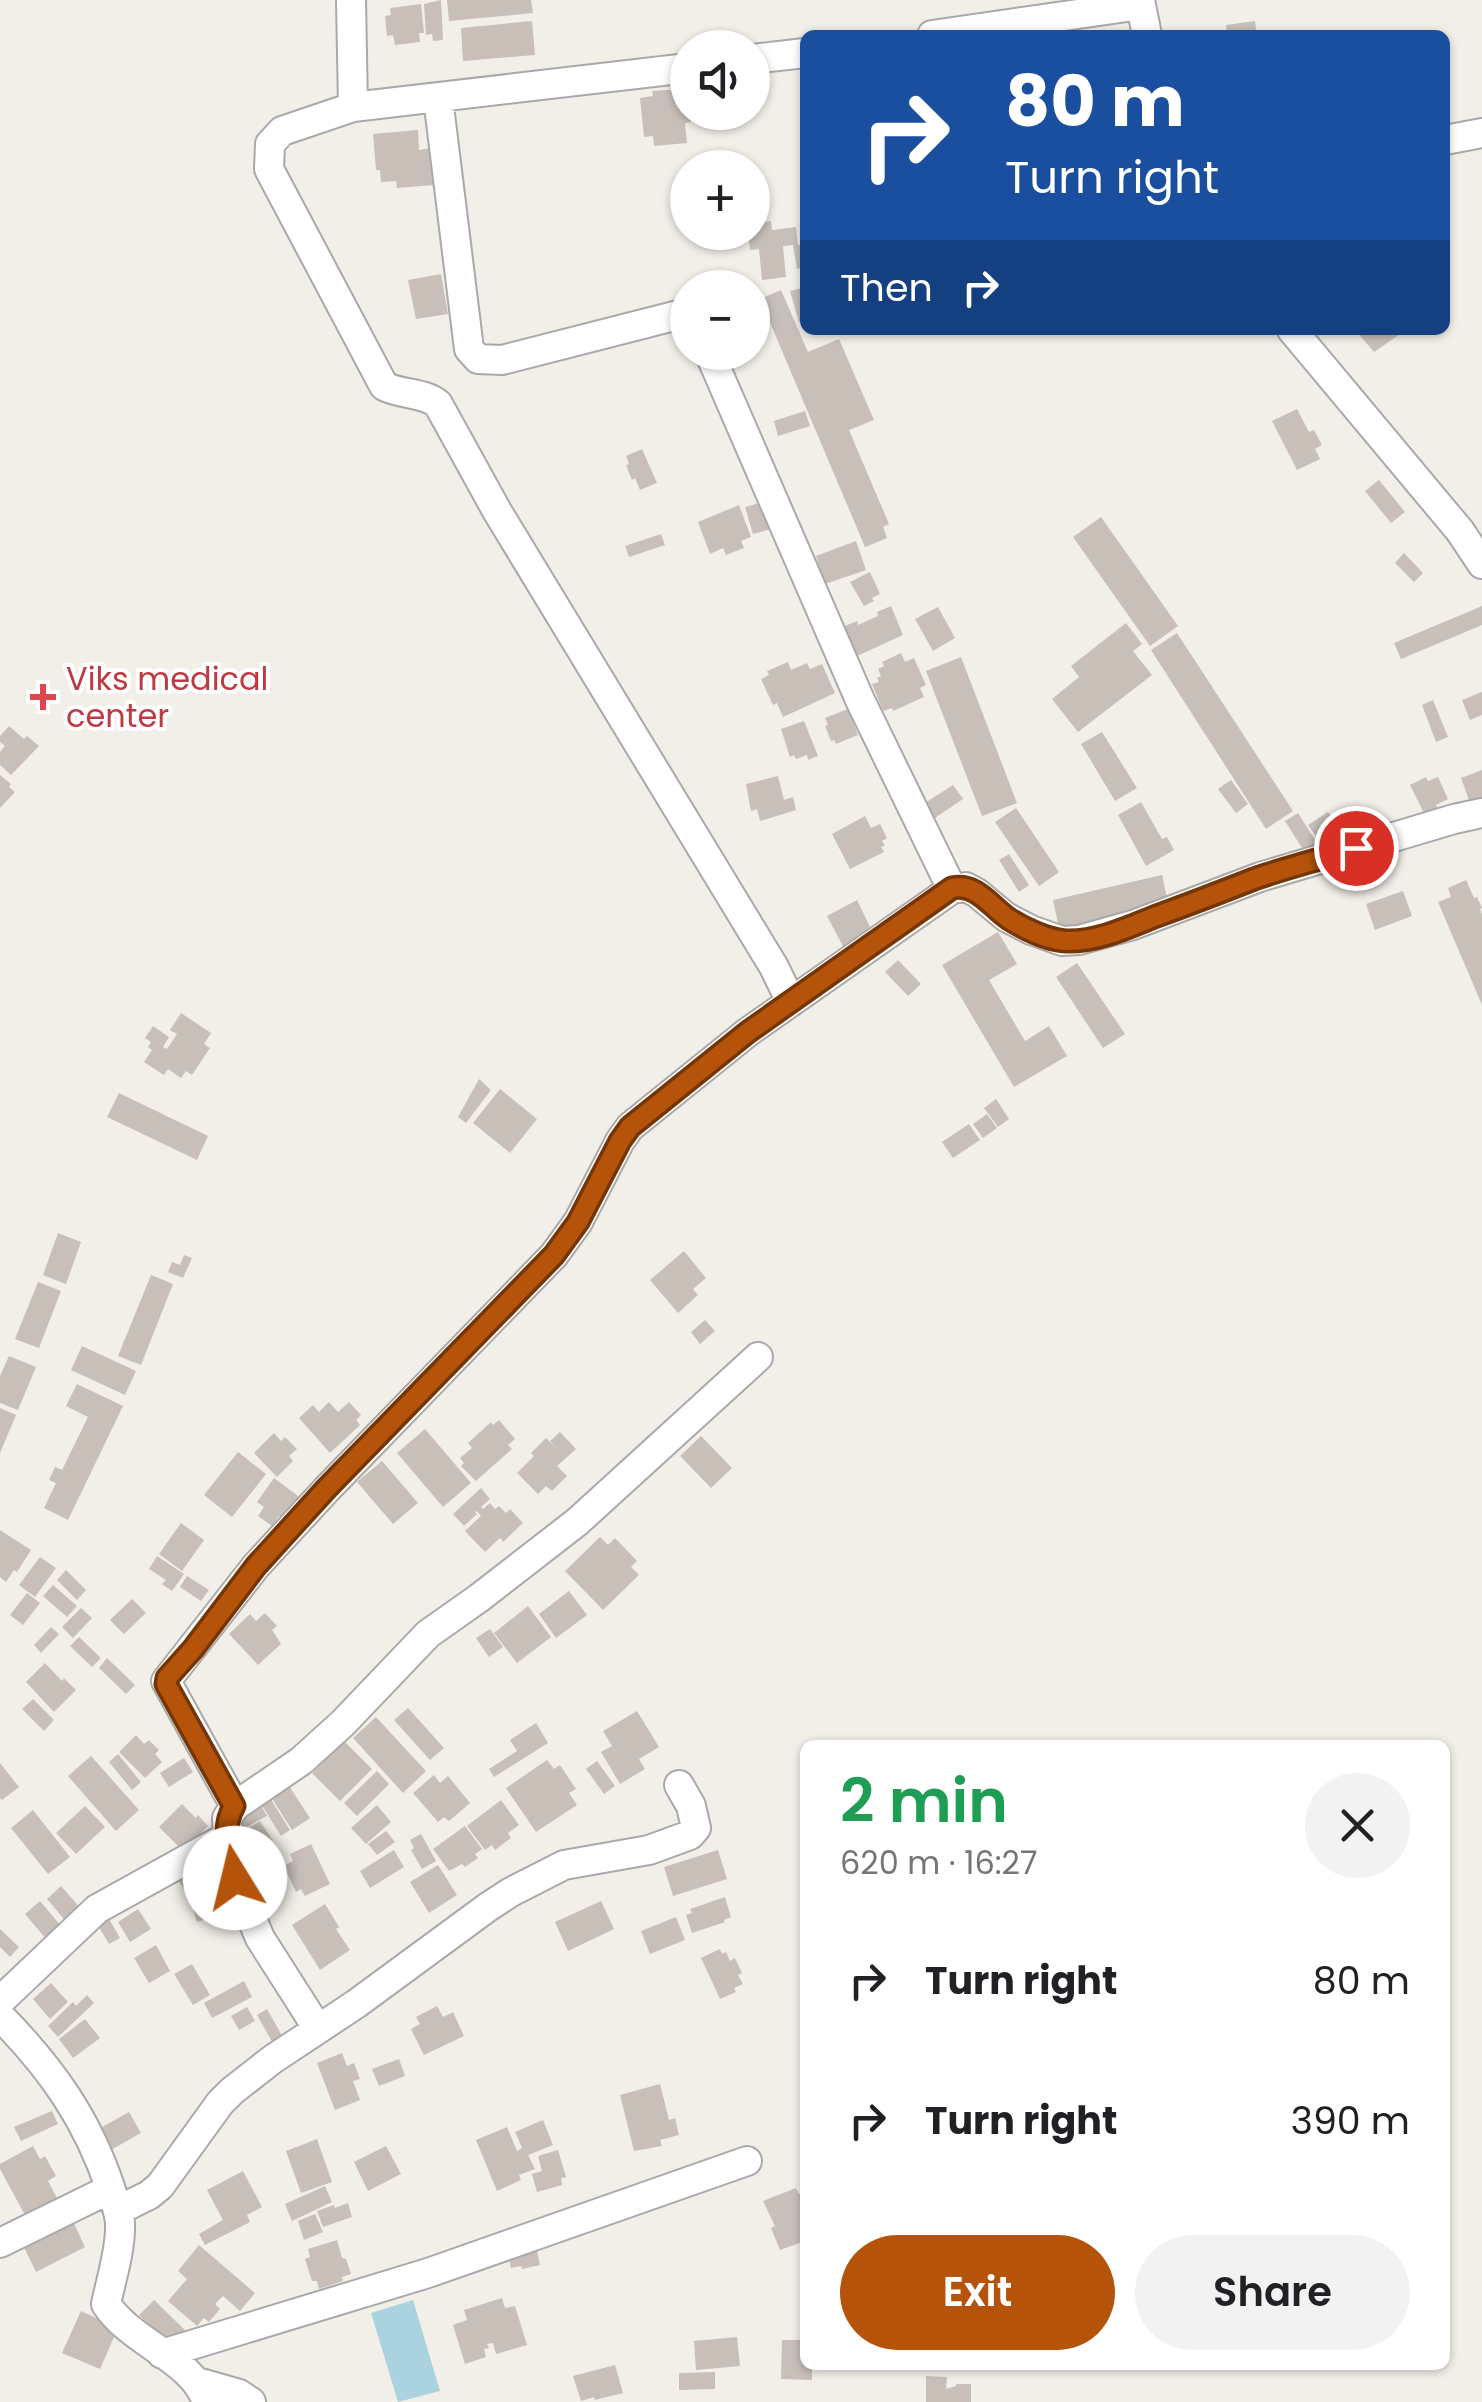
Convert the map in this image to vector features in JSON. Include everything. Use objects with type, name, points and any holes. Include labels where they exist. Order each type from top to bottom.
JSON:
[{"type":"street","points":[[350,0],[353,107]]},
{"type":"street","points":[[964,30],[1140,3],[1147,30]]},
{"type":"street","points":[[770,57],[800,54]]},
{"type":"street","points":[[670,70],[353,107],[282,131],[270,144],[268,169],[384,386],[431,398],[438,404],[498,511],[774,967],[791,1002]]},
{"type":"street","points":[[438,98],[470,349],[478,358],[502,360],[670,317]]},
{"type":"street","points":[[1450,139],[1482,133]]},
{"type":"street","points":[[1296,335],[1460,532],[1482,564]]},
{"type":"street","points":[[717,370],[860,700],[952,888]]},
{"type":"street","points":[[234,1806],[166,1684],[167,1678],[256,1566],[327,1488],[554,1255],[578,1222],[630,1127],[748,1032],[952,888],[966,887],[977,892],[1006,917],[1032,930],[1062,941],[1079,940],[1133,925],[1260,878],[1482,812]]},
{"type":"street","points":[[318,2028],[260,1938],[235,1878],[227,1837],[227,1818],[234,1806],[301,1761],[343,1724],[436,1628],[577,1522],[758,1357]]},
{"type":"street","points":[[0,2242],[115,2199],[149,2195],[232,2091],[511,1892],[564,1865],[649,1850],[690,1834],[696,1828],[696,1818],[679,1785]]},
{"type":"street","points":[[0,2001],[97,1909],[227,1837]]},
{"type":"street","points":[[0,2016],[36,2053],[67,2095],[107,2172],[121,2230],[106,2304],[121,2323],[202,2392],[238,2394],[251,2402]]},
{"type":"street","points":[[162,2354],[428,2273],[747,2161]]},
{"type":"water","points":[[413,2300],[440,2391],[398,2402],[371,2313]]},
{"type":"building","points":[[441,0],[443,40],[433,41],[432,34],[426,35],[424,4]]},
{"type":"building","points":[[447,0],[531,0],[533,13],[449,21]]},
{"type":"building","points":[[421,4],[424,33],[419,33],[420,42],[395,45],[393,35],[387,36],[385,16],[391,15],[390,8]]},
{"type":"building","points":[[532,21],[535,55],[463,61],[461,28]]},
{"type":"building","points":[[1255,21],[1256,30],[1226,30],[1226,25]]},
{"type":"building","points":[[670,90],[670,130],[686,130],[687,143],[654,146],[653,136],[644,137],[640,98],[653,96],[652,91]]},
{"type":"building","points":[[418,130],[419,150],[431,148],[434,185],[397,188],[396,181],[381,182],[373,134]]},
{"type":"building","points":[[770,221],[772,230],[796,227],[800,268],[797,269],[793,245],[783,246],[786,277],[770,279],[770,270],[761,270],[759,250],[770,250]]},
{"type":"building","points":[[441,274],[448,314],[416,319],[408,280]]},
{"type":"building","points":[[800,288],[800,322],[799,322],[790,291]]},
{"type":"building","points":[[781,290],[808,352],[839,339],[874,420],[849,430],[889,524],[883,527],[887,538],[865,547],[770,323],[770,295]]},
{"type":"building","points":[[1360,335],[1399,335],[1374,352]]},
{"type":"building","points":[[1297,409],[1309,432],[1314,430],[1322,445],[1315,449],[1320,459],[1297,470],[1272,421]]},
{"type":"building","points":[[805,411],[810,426],[778,436],[774,421]]},
{"type":"building","points":[[642,449],[657,483],[640,490],[635,478],[632,480],[626,456]]},
{"type":"building","points":[[1379,480],[1405,512],[1391,523],[1365,491]]},
{"type":"building","points":[[763,502],[771,529],[753,534],[745,507]]},
{"type":"building","points":[[739,505],[751,537],[741,541],[744,548],[726,555],[723,548],[710,554],[698,522]]},
{"type":"building","points":[[1101,517],[1178,626],[1150,646],[1073,537]]},
{"type":"building","points":[[661,534],[665,545],[629,557],[625,546]]},
{"type":"building","points":[[856,541],[866,570],[825,584],[816,556]]},
{"type":"building","points":[[1404,553],[1423,573],[1414,582],[1395,563]]},
{"type":"building","points":[[870,572],[880,594],[864,606],[850,582]]},
{"type":"building","points":[[891,606],[903,635],[857,656],[845,626],[857,621],[858,625]]},
{"type":"building","points":[[1482,606],[1482,625],[1401,659],[1394,643]]},
{"type":"building","points":[[938,607],[955,638],[933,651],[915,619]]},
{"type":"building","points":[[1126,623],[1142,644],[1133,651],[1152,675],[1078,732],[1052,699],[1079,677],[1071,666]]},
{"type":"building","points":[[1177,633],[1293,811],[1266,829],[1151,650]]},
{"type":"building","points":[[901,653],[905,662],[914,658],[926,685],[920,688],[924,697],[893,711],[883,711],[872,684],[879,682],[882,662]]},
{"type":"building","points":[[961,657],[1017,803],[982,816],[926,671]]},
{"type":"building","points":[[788,662],[791,670],[807,663],[810,669],[822,664],[835,693],[783,717],[761,679],[769,675],[767,671]]},
{"type":"building","points":[[1482,692],[1482,715],[1470,720],[1462,700]]},
{"type":"building","points":[[1433,700],[1448,737],[1436,742],[1422,705]]},
{"type":"building","points":[[848,709],[858,735],[836,744],[831,741],[825,718]]},
{"type":"building","points":[[804,721],[818,756],[808,760],[807,755],[790,757],[781,729]]},
{"type":"building","points":[[9,726],[39,746],[11,775],[0,765],[0,752],[5,746],[0,736]]},
{"type":"building","points":[[1102,732],[1137,788],[1115,801],[1081,744]]},
{"type":"building","points":[[1482,770],[1482,804],[1472,808],[1461,778]]},
{"type":"building","points":[[0,775],[15,792],[0,808]]},
{"type":"building","points":[[778,776],[784,800],[793,797],[796,810],[760,821],[757,809],[751,811],[746,784]]},
{"type":"building","points":[[1426,777],[1428,781],[1438,777],[1448,799],[1425,815],[1410,785]]},
{"type":"building","points":[[1231,780],[1248,804],[1236,813],[1218,789]]},
{"type":"building","points":[[953,785],[963,799],[932,820],[922,805]]},
{"type":"building","points":[[1141,802],[1162,839],[1167,837],[1174,850],[1146,866],[1118,815]]},
{"type":"building","points":[[1016,808],[1059,872],[1039,886],[995,822]]},
{"type":"building","points":[[1328,812],[1344,835],[1325,849],[1308,825]]},
{"type":"building","points":[[1298,813],[1322,851],[1309,859],[1285,821]]},
{"type":"building","points":[[865,816],[871,828],[880,824],[887,838],[882,841],[884,852],[850,869],[832,834]]},
{"type":"building","points":[[1009,854],[1029,885],[1019,892],[999,860]]},
{"type":"building","points":[[1162,875],[1169,907],[1060,932],[1053,900]]},
{"type":"building","points":[[1466,880],[1482,908],[1482,1005],[1438,902],[1451,897],[1448,888]]},
{"type":"building","points":[[1403,891],[1412,916],[1375,930],[1366,904]]},
{"type":"building","points":[[857,900],[873,933],[844,948],[827,916]]},
{"type":"building","points":[[998,932],[1017,964],[989,980],[1025,1041],[1049,1026],[1067,1056],[1014,1087],[942,965]]},
{"type":"building","points":[[898,960],[921,984],[908,996],[885,972]]},
{"type":"building","points":[[1077,963],[1125,1034],[1103,1048],[1056,977]]},
{"type":"building","points":[[181,1013],[211,1033],[204,1044],[210,1048],[192,1075],[186,1071],[181,1078],[168,1069],[164,1075],[144,1062],[152,1050],[148,1047],[151,1042],[145,1038],[153,1026],[169,1037],[163,1047],[167,1049],[177,1034],[170,1030]]},
{"type":"building","points":[[479,1079],[491,1090],[466,1123],[458,1117]]},
{"type":"building","points":[[500,1089],[537,1119],[510,1153],[473,1123]]},
{"type":"building","points":[[119,1093],[208,1136],[197,1160],[107,1117]]},
{"type":"building","points":[[996,1099],[1009,1119],[998,1127],[984,1108]]},
{"type":"building","points":[[987,1114],[997,1128],[983,1138],[973,1124]]},
{"type":"building","points":[[969,1124],[980,1140],[953,1158],[942,1142]]},
{"type":"building","points":[[58,1233],[81,1242],[66,1284],[43,1275]]},
{"type":"building","points":[[684,1251],[706,1278],[693,1289],[698,1295],[678,1313],[650,1280]]},
{"type":"building","points":[[184,1255],[192,1258],[183,1278],[168,1272],[172,1262],[180,1265]]},
{"type":"building","points":[[151,1275],[173,1284],[141,1365],[118,1356]]},
{"type":"building","points":[[38,1282],[61,1291],[39,1348],[15,1339]]},
{"type":"building","points":[[705,1320],[715,1331],[700,1344],[691,1332]]},
{"type":"building","points":[[82,1346],[136,1371],[125,1395],[71,1370]]},
{"type":"building","points":[[9,1356],[36,1367],[18,1410],[0,1403],[0,1376]]},
{"type":"building","points":[[77,1384],[123,1406],[68,1520],[44,1508],[56,1483],[49,1480],[55,1467],[62,1470],[88,1417],[66,1406]]},
{"type":"building","points":[[329,1402],[338,1412],[349,1402],[361,1415],[356,1420],[360,1425],[330,1453],[299,1418],[313,1405],[319,1412]]},
{"type":"building","points":[[0,1408],[16,1415],[0,1453]]},
{"type":"building","points":[[499,1420],[515,1439],[508,1445],[512,1449],[476,1481],[461,1466],[464,1463],[460,1458],[472,1448],[468,1443],[491,1422],[493,1425]]},
{"type":"building","points":[[425,1429],[471,1483],[443,1507],[397,1453]]},
{"type":"building","points":[[560,1432],[576,1449],[557,1466],[567,1476],[552,1491],[546,1486],[538,1494],[517,1473],[546,1438],[561,1452],[550,1441]]},
{"type":"building","points":[[274,1433],[297,1449],[289,1456],[293,1461],[277,1477],[254,1453]]},
{"type":"building","points":[[701,1436],[732,1468],[711,1488],[680,1456]]},
{"type":"building","points":[[238,1452],[266,1474],[232,1517],[204,1495]]},
{"type":"building","points":[[382,1461],[418,1503],[393,1524],[357,1482]]},
{"type":"building","points":[[274,1478],[302,1499],[285,1520],[279,1516],[272,1526],[258,1516],[264,1507],[257,1502]]},
{"type":"building","points":[[481,1488],[490,1499],[483,1509],[490,1503],[506,1513],[510,1509],[523,1523],[485,1552],[465,1531],[481,1516],[477,1511],[464,1526],[453,1514]]},
{"type":"building","points":[[181,1523],[204,1540],[182,1571],[159,1554]]},
{"type":"building","points":[[0,1530],[31,1550],[6,1582],[0,1577]]},
{"type":"building","points":[[600,1537],[608,1545],[615,1538],[637,1561],[631,1567],[639,1575],[603,1610],[565,1571]]},
{"type":"building","points":[[157,1556],[184,1574],[172,1591],[162,1584],[166,1580],[149,1569]]},
{"type":"building","points":[[40,1557],[56,1568],[35,1597],[19,1585]]},
{"type":"building","points":[[66,1570],[86,1590],[77,1600],[57,1580]]},
{"type":"building","points":[[187,1576],[209,1590],[201,1601],[180,1587]]},
{"type":"building","points":[[53,1585],[77,1606],[67,1617],[43,1596]]},
{"type":"building","points":[[569,1591],[587,1615],[556,1638],[539,1614]]},
{"type":"building","points":[[27,1593],[40,1603],[23,1625],[10,1615]]},
{"type":"building","points":[[132,1599],[146,1613],[124,1634],[110,1620]]},
{"type":"building","points":[[528,1606],[551,1637],[517,1663],[494,1633]]},
{"type":"building","points":[[81,1608],[92,1618],[73,1638],[62,1627]]},
{"type":"building","points":[[265,1613],[277,1626],[272,1630],[281,1644],[258,1665],[229,1634],[250,1614],[256,1621]]},
{"type":"building","points":[[51,1627],[59,1634],[41,1653],[34,1645]]},
{"type":"building","points":[[490,1629],[503,1647],[489,1657],[476,1638]]},
{"type":"building","points":[[79,1637],[101,1658],[92,1667],[70,1646]]},
{"type":"building","points":[[107,1658],[135,1685],[126,1694],[99,1668]]},
{"type":"building","points":[[45,1663],[76,1690],[54,1712],[26,1682]]},
{"type":"building","points":[[33,1699],[54,1720],[44,1731],[22,1709]]},
{"type":"building","points":[[408,1708],[444,1748],[430,1760],[394,1720]]},
{"type":"building","points":[[637,1711],[659,1747],[639,1759],[645,1769],[620,1784],[601,1752],[612,1746],[603,1731]]},
{"type":"building","points":[[376,1717],[426,1771],[403,1793],[353,1738]]},
{"type":"building","points":[[536,1723],[548,1743],[494,1777],[489,1769],[517,1751],[510,1740]]},
{"type":"building","points":[[136,1735],[144,1744],[149,1740],[159,1750],[155,1754],[162,1762],[145,1778],[119,1752]]},
{"type":"building","points":[[344,1741],[372,1769],[340,1801],[312,1773]]},
{"type":"building","points":[[118,1754],[141,1782],[132,1790],[109,1762]]},
{"type":"building","points":[[91,1756],[139,1810],[116,1831],[68,1776]]},
{"type":"building","points":[[184,1758],[193,1772],[169,1787],[160,1773]]},
{"type":"building","points":[[547,1760],[554,1769],[560,1765],[576,1789],[569,1793],[577,1805],[536,1832],[506,1788]]},
{"type":"building","points":[[597,1761],[615,1786],[604,1794],[586,1769]]},
{"type":"building","points":[[0,1763],[19,1787],[2,1800],[0,1798]]},
{"type":"building","points":[[377,1771],[389,1784],[357,1816],[344,1803]]},
{"type":"building","points":[[434,1775],[440,1783],[448,1776],[470,1803],[449,1821],[444,1817],[438,1822],[413,1793]]},
{"type":"building","points":[[289,1786],[310,1818],[292,1830],[271,1797]]},
{"type":"building","points":[[270,1798],[290,1830],[281,1836],[261,1804]]},
{"type":"building","points":[[501,1800],[519,1825],[508,1833],[511,1838],[495,1850],[492,1845],[485,1850],[467,1826]]},
{"type":"building","points":[[182,1804],[208,1826],[200,1834],[204,1839],[187,1855],[159,1827]]},
{"type":"building","points":[[377,1805],[391,1822],[366,1844],[351,1828]]},
{"type":"building","points":[[85,1806],[105,1827],[76,1854],[56,1833]]},
{"type":"building","points":[[262,1807],[267,1816],[239,1831],[234,1822]]},
{"type":"building","points":[[33,1810],[70,1857],[48,1874],[11,1828]]},
{"type":"building","points":[[260,1821],[280,1852],[252,1869],[233,1838]]},
{"type":"building","points":[[465,1826],[482,1849],[475,1854],[478,1858],[465,1867],[462,1864],[449,1871],[433,1849]]},
{"type":"building","points":[[386,1831],[395,1842],[377,1855],[368,1844]]},
{"type":"building","points":[[421,1834],[436,1861],[422,1869],[410,1840]]},
{"type":"building","points":[[311,1844],[330,1884],[305,1896],[301,1889],[296,1892],[284,1866],[293,1861],[290,1854]]},
{"type":"building","points":[[394,1850],[404,1867],[370,1888],[360,1871]]},
{"type":"building","points":[[718,1850],[727,1879],[673,1896],[664,1867]]},
{"type":"building","points":[[201,1861],[209,1873],[183,1888],[176,1877]]},
{"type":"building","points":[[438,1865],[457,1895],[429,1913],[410,1882]]},
{"type":"building","points":[[215,1880],[226,1913],[197,1922],[187,1889]]},
{"type":"building","points":[[61,1886],[84,1912],[69,1925],[47,1899]]},
{"type":"building","points":[[725,1897],[731,1917],[692,1933],[686,1915],[692,1913],[690,1909]]},
{"type":"building","points":[[40,1901],[61,1926],[46,1939],[25,1914]]},
{"type":"building","points":[[601,1901],[614,1929],[568,1951],[555,1922]]},
{"type":"building","points":[[325,1904],[350,1950],[320,1970],[292,1925]]},
{"type":"building","points":[[138,1909],[151,1929],[130,1942],[118,1922]]},
{"type":"building","points":[[108,1917],[120,1938],[109,1944],[97,1924]]},
{"type":"building","points":[[676,1917],[685,1940],[650,1954],[641,1931]]},
{"type":"building","points":[[0,1929],[19,1947],[10,1957],[0,1947]]},
{"type":"building","points":[[156,1945],[170,1971],[149,1983],[134,1958]]},
{"type":"building","points":[[720,1949],[730,1961],[735,1958],[743,1984],[720,1999],[701,1958]]},
{"type":"building","points":[[192,1964],[210,1995],[193,2005],[174,1974]]},
{"type":"building","points":[[244,1981],[252,1997],[212,2018],[204,2003]]},
{"type":"building","points":[[51,1983],[68,2002],[50,2019],[33,1999]]},
{"type":"building","points":[[87,1995],[94,2003],[58,2037],[48,2026],[73,2002],[76,2006]]},
{"type":"building","points":[[437,2006],[443,2017],[453,2012],[464,2036],[424,2055],[411,2029],[420,2024],[416,2017]]},
{"type":"building","points":[[247,2007],[255,2021],[239,2030],[231,2016]]},
{"type":"building","points":[[267,2009],[285,2041],[275,2047],[257,2015]]},
{"type":"building","points":[[85,2019],[100,2038],[73,2058],[59,2039]]},
{"type":"building","points":[[342,2053],[347,2066],[354,2063],[360,2079],[353,2081],[360,2100],[335,2110],[317,2063]]},
{"type":"building","points":[[399,2059],[405,2076],[379,2086],[372,2069]]},
{"type":"building","points":[[660,2084],[669,2120],[675,2118],[679,2135],[660,2140],[662,2146],[634,2151],[620,2095]]},
{"type":"building","points":[[52,2111],[58,2124],[21,2141],[14,2127]]},
{"type":"building","points":[[129,2112],[141,2133],[109,2151],[97,2130]]},
{"type":"building","points":[[543,2120],[553,2145],[528,2155],[535,2169],[497,2191],[476,2140],[507,2127],[517,2151],[522,2148],[515,2132]]},
{"type":"building","points":[[317,2139],[332,2182],[301,2193],[286,2151]]},
{"type":"building","points":[[33,2146],[40,2159],[45,2156],[56,2176],[48,2181],[58,2200],[26,2217],[0,2164]]},
{"type":"building","points":[[386,2146],[401,2174],[368,2191],[354,2162]]},
{"type":"building","points":[[558,2150],[566,2177],[561,2178],[562,2185],[537,2192],[532,2174],[542,2171],[538,2156]]},
{"type":"building","points":[[243,2171],[262,2207],[247,2215],[250,2222],[205,2245],[199,2234],[223,2220],[207,2190]]},
{"type":"building","points":[[325,2186],[332,2202],[292,2221],[285,2204]]},
{"type":"building","points":[[796,2188],[800,2194],[800,2243],[780,2250],[771,2228],[775,2226],[763,2201]]},
{"type":"building","points":[[348,2203],[352,2217],[323,2227],[317,2211]]},
{"type":"building","points":[[315,2214],[323,2232],[304,2240],[298,2221]]},
{"type":"building","points":[[70,2215],[85,2247],[36,2272],[20,2239]]},
{"type":"building","points":[[337,2240],[351,2274],[319,2289],[305,2259],[310,2257],[308,2249]]},
{"type":"building","points":[[199,2245],[255,2293],[240,2311],[223,2296],[215,2304],[220,2309],[209,2322],[204,2318],[197,2326],[168,2301],[187,2279],[178,2271]]},
{"type":"building","points":[[536,2247],[540,2265],[511,2268],[508,2254]]},
{"type":"building","points":[[502,2298],[505,2308],[515,2306],[527,2345],[496,2354],[493,2343],[487,2344],[486,2357],[465,2364],[453,2325],[467,2320],[464,2310]]},
{"type":"building","points":[[154,2300],[185,2330],[163,2353],[158,2333],[139,2315]]},
{"type":"building","points":[[81,2311],[118,2328],[100,2369],[62,2353]]},
{"type":"building","points":[[737,2337],[740,2366],[696,2370],[694,2341]]},
{"type":"building","points":[[782,2340],[800,2340],[800,2370],[812,2370],[812,2380],[781,2379]]},
{"type":"building","points":[[615,2365],[623,2393],[581,2401],[573,2376]]},
{"type":"building","points":[[715,2372],[715,2389],[679,2390],[679,2373]]},
{"type":"building","points":[[926,2376],[947,2377],[946,2389],[971,2384],[971,2402],[926,2402]]},
{"type":"place","name":"Viks medical center","points":[[43,697]]},
{"type":"route","points":[[235,1878],[227,1837],[227,1818],[234,1806],[166,1684],[167,1678],[256,1566],[327,1488],[554,1255],[578,1222],[630,1127],[748,1032],[952,888],[966,887],[977,892],[1006,917],[1032,930],[1062,941],[1079,940],[1356,848]]}]
